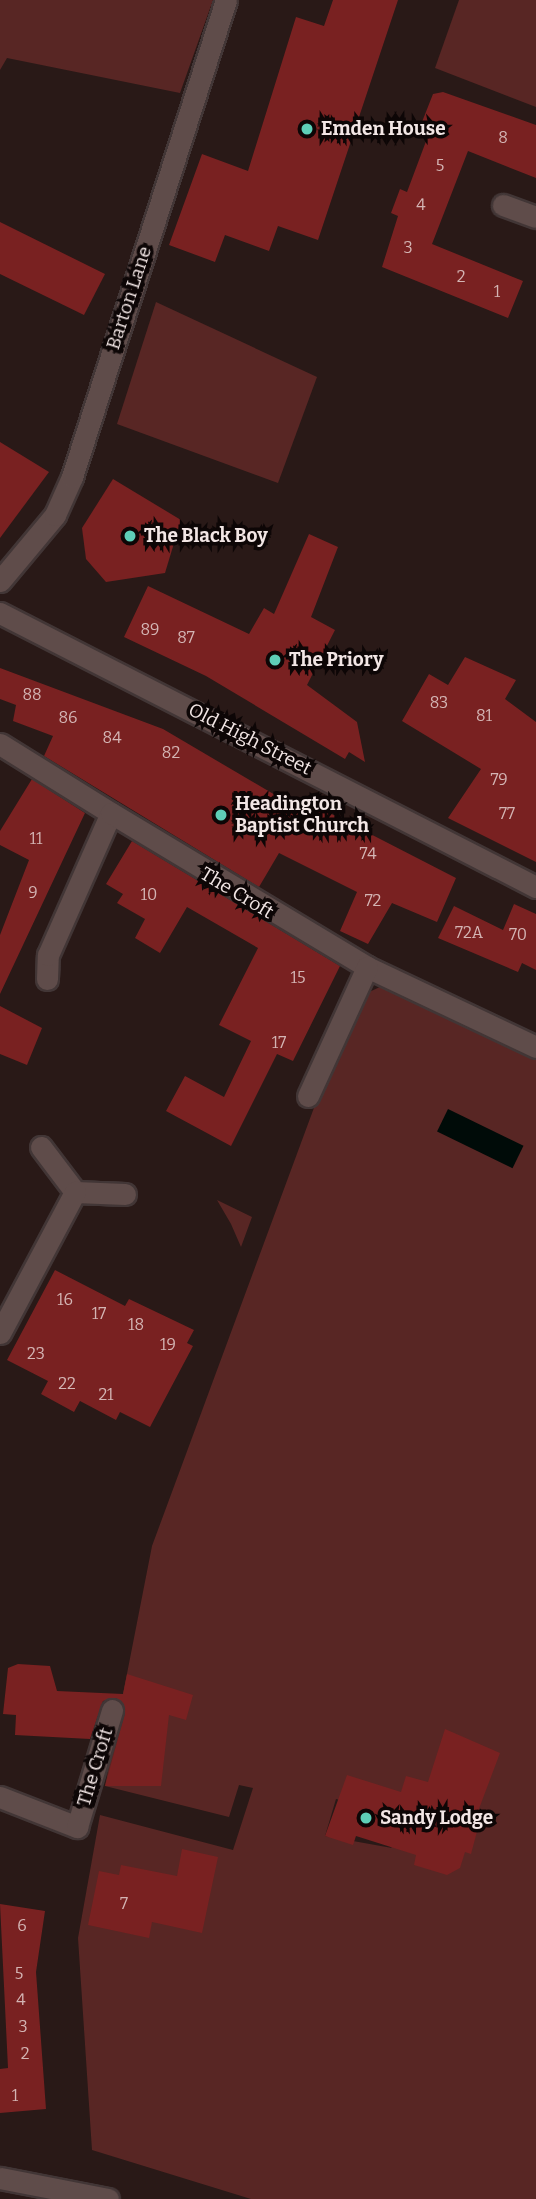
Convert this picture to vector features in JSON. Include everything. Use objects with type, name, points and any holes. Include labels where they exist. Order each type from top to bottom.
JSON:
[{"type":"street","name":"Barton Lane","points":[[0,580],[55,515],[72,477],[226,0]]},
{"type":"street","points":[[503,205],[536,217]]},
{"type":"street","name":"Old High Street","points":[[0,613],[536,887]]},
{"type":"street","name":"The Croft","points":[[0,744],[367,967],[536,1047]]},
{"type":"street","points":[[47,979],[48,955],[111,813]]},
{"type":"street","points":[[308,1096],[367,967]]},
{"type":"street","points":[[41,1147],[75,1192]]},
{"type":"street","points":[[75,1192],[125,1194]]},
{"type":"street","points":[[0,1333],[75,1192]]},
{"type":"street","name":"The Croft","points":[[0,1797],[77,1827],[112,1710]]},
{"type":"street","points":[[0,2178],[108,2199]]},
{"type":"shaded area","points":[[0,0],[213,0],[180,93],[7,58],[0,70]]},
{"type":"shaded area","points":[[459,0],[536,0],[536,107],[435,68]]},
{"type":"shaded area","points":[[156,302],[317,377],[278,483],[117,424]]},
{"type":"shaded area","points":[[384,985],[536,1058],[536,2199],[251,2199],[92,2150],[78,1938],[100,1815],[233,1850],[253,1788],[239,1785],[229,1817],[105,1786],[152,1546],[325,1078],[365,994]],"holes":[[[336,1799],[392,1848],[325,1836]]]},
{"type":"shaded area","points":[[448,1109],[523,1146],[513,1168],[437,1131]]},
{"type":"shaded area","points":[[217,1200],[252,1217],[241,1247],[231,1224]]},
{"type":"building","name":"Emden House","points":[[333,0],[398,0],[318,240],[278,226],[269,251],[225,235],[215,262],[169,245],[202,154],[248,171],[296,17],[324,26]]},
{"type":"building","points":[[443,92],[536,125],[536,178],[468,151],[432,244],[523,281],[508,318],[382,267],[398,216],[391,213],[400,189],[407,192],[428,136],[418,132],[433,94]]},
{"type":"building","points":[[0,222],[105,274],[84,315],[0,274]]},
{"type":"building","points":[[0,442],[49,472],[0,538]]},
{"type":"building","name":"The Black Boy","points":[[113,479],[181,520],[165,573],[106,582],[86,559],[82,528]]},
{"type":"building","name":"The Priory","points":[[309,534],[338,547],[311,617],[335,630],[307,685],[357,722],[365,762],[349,752],[345,759],[206,676],[124,637],[148,586],[249,634],[264,608],[274,614]]},
{"type":"building","points":[[465,657],[516,680],[505,699],[536,722],[536,862],[448,818],[481,769],[402,721],[429,674],[448,685]]},
{"type":"building","points":[[0,668],[163,729],[309,815],[314,805],[456,878],[437,922],[392,903],[368,944],[340,931],[357,892],[279,853],[259,887],[44,756],[53,736],[13,721],[16,705],[0,699]]},
{"type":"building","points":[[32,779],[85,813],[0,994],[0,935],[29,860],[0,845],[0,831]]},
{"type":"building","points":[[132,841],[340,966],[293,1061],[277,1054],[231,1146],[166,1111],[185,1076],[224,1097],[251,1041],[219,1025],[258,948],[187,907],[160,953],[135,938],[145,919],[117,903],[123,894],[106,884]]},
{"type":"building","points":[[514,904],[536,914],[536,970],[522,963],[518,972],[438,938],[454,906],[503,930]]},
{"type":"building","points":[[0,1006],[42,1028],[27,1065],[0,1054]]},
{"type":"building","points":[[55,1270],[125,1306],[129,1299],[194,1330],[187,1343],[193,1346],[150,1427],[120,1412],[116,1420],[80,1401],[74,1412],[41,1394],[48,1381],[7,1360]]},
{"type":"building","points":[[18,1664],[50,1666],[57,1691],[123,1694],[127,1674],[193,1695],[186,1720],[169,1715],[161,1786],[105,1786],[125,1713],[116,1698],[103,1701],[90,1739],[15,1735],[16,1715],[3,1714],[8,1668]]},
{"type":"building","points":[[445,1729],[500,1753],[474,1822],[479,1824],[471,1854],[465,1852],[460,1868],[447,1875],[414,1865],[416,1855],[356,1836],[353,1845],[325,1836],[347,1775],[401,1792],[406,1776],[428,1782]]},
{"type":"building","points":[[182,1849],[218,1857],[202,1933],[152,1922],[149,1938],[88,1925],[99,1871],[119,1875],[121,1865],[177,1876]]},
{"type":"building","points":[[0,1904],[45,1911],[36,1972],[46,2109],[0,2113],[0,2069],[8,2068]]},
{"type":"place","name":"Emden House","points":[[307,129]]},
{"type":"place","name":"The Black Boy","points":[[130,536]]},
{"type":"place","name":"The Priory","points":[[275,660]]},
{"type":"place","name":"Headington Baptist Church","points":[[221,815]]},
{"type":"place","name":"Sandy Lodge","points":[[366,1818]]}]
